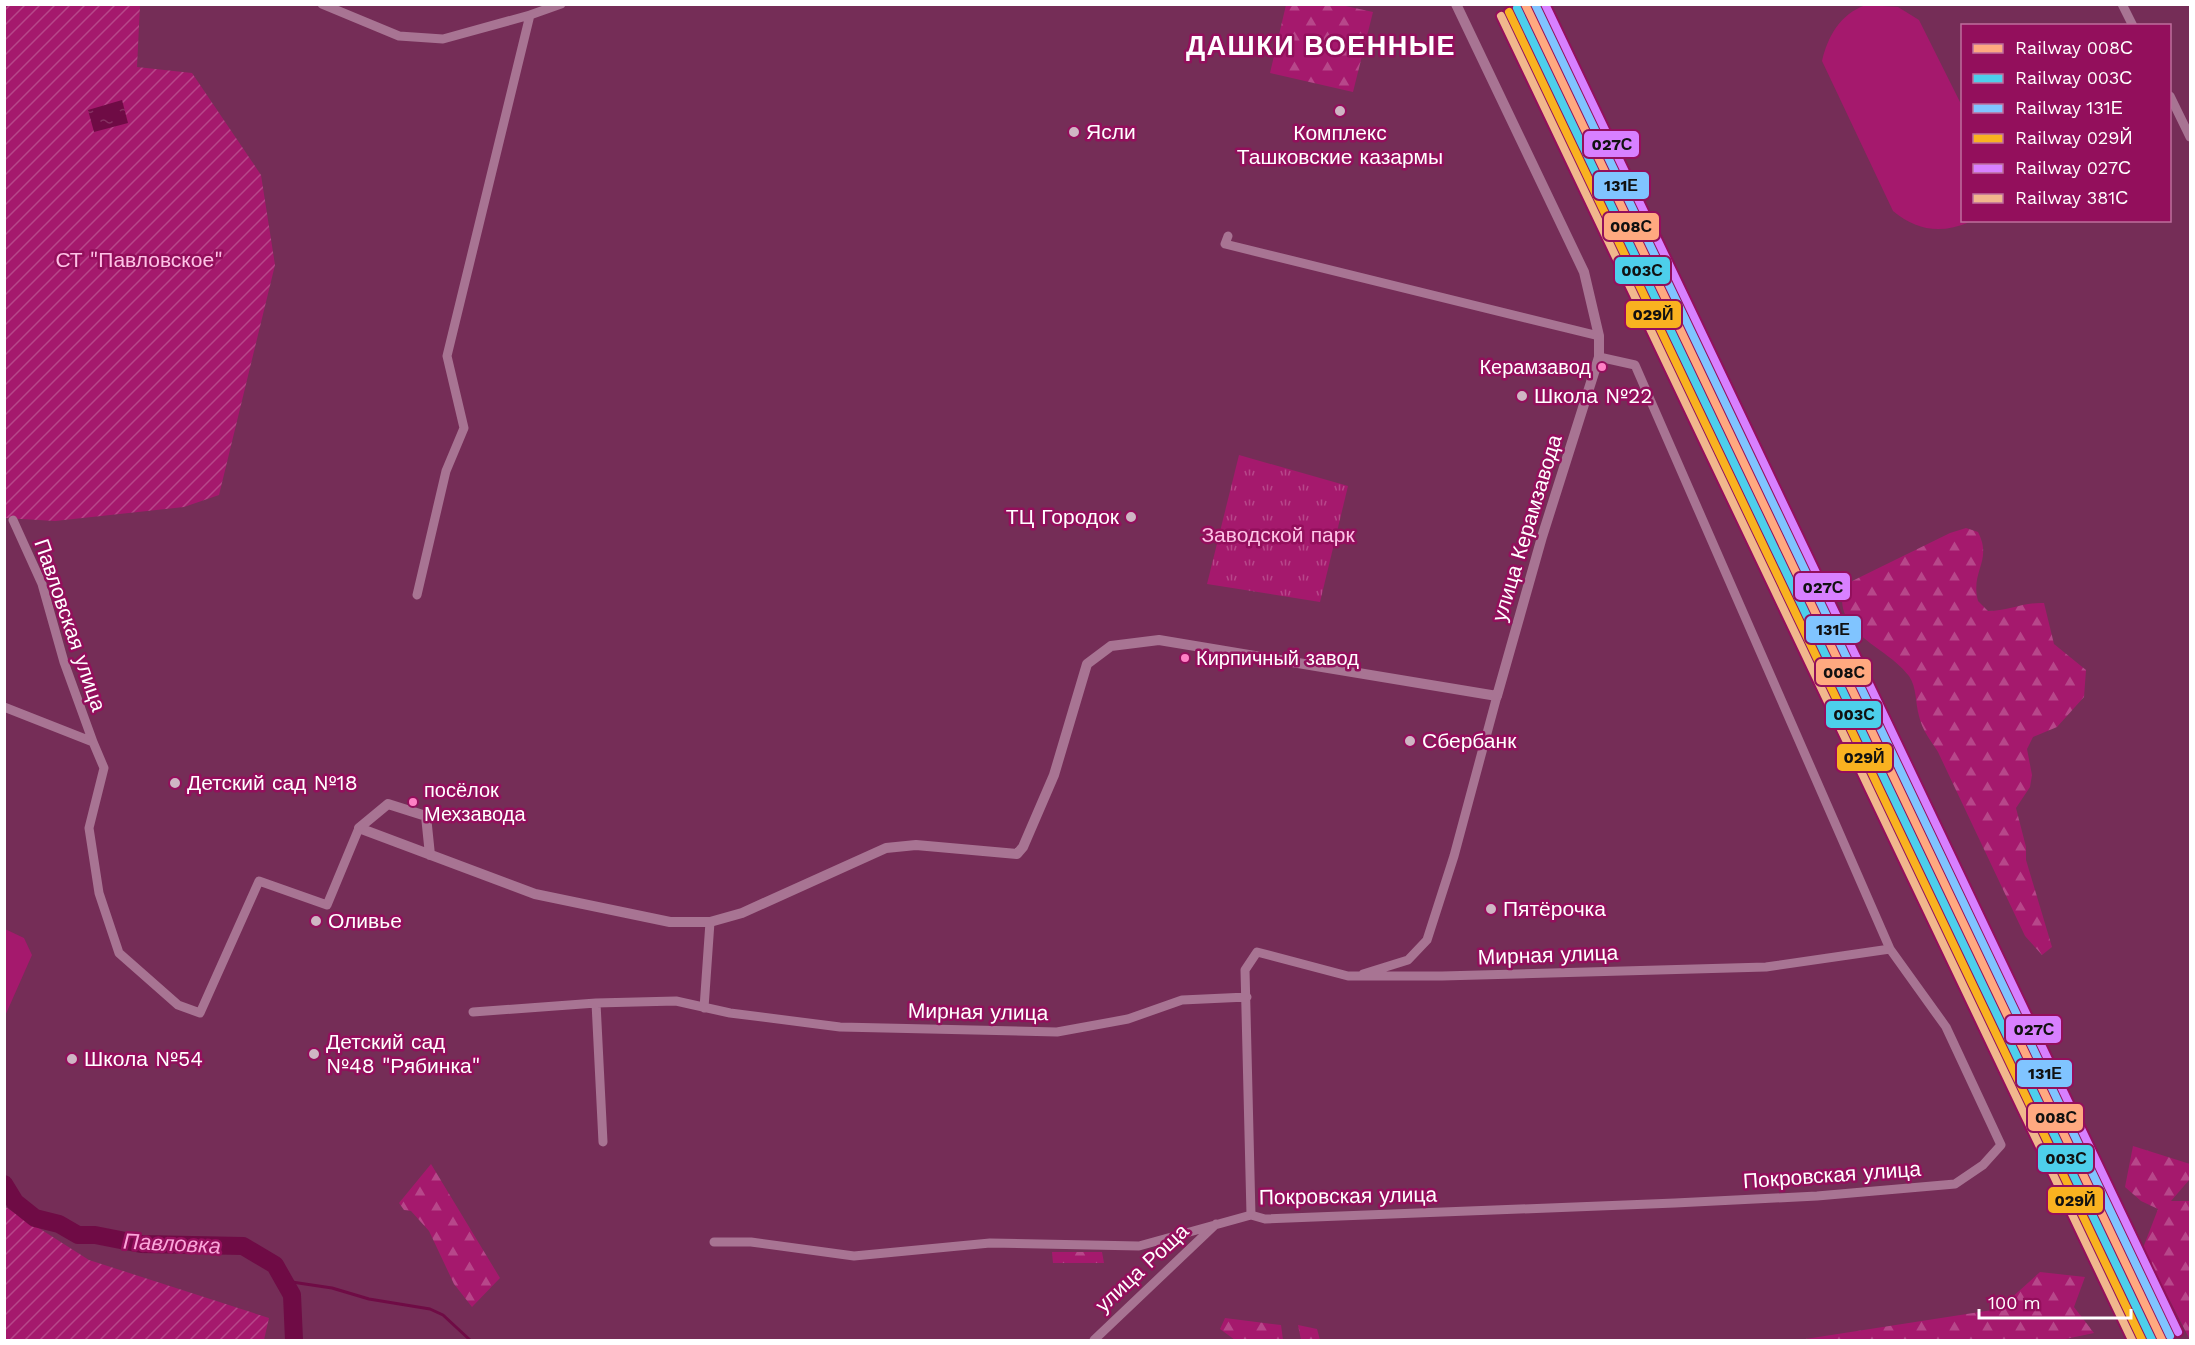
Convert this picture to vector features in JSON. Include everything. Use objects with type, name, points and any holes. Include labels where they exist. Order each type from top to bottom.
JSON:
[{"type":"street","points":[[322,4],[399,36],[443,39],[561,4]]},
{"type":"street","name":"улица Керамзавода","points":[[1356,976],[1408,960],[1427,940],[1454,856],[1542,537],[1599,357],[1599,336],[1584,272],[1456,4]]},
{"type":"street","points":[[2122,4],[2132,24]]},
{"type":"street","points":[[417,595],[446,471],[464,428],[447,356],[530,15]]},
{"type":"street","points":[[2171,100],[2190,136]]},
{"type":"street","points":[[1228,236],[1225,244],[1599,336]]},
{"type":"street","points":[[1599,357],[1635,365],[1890,949]]},
{"type":"street","name":"Павловская улица","points":[[13,520],[42,584],[64,662],[104,768],[89,828],[99,893],[119,953],[178,1005],[200,1013],[259,881],[327,904],[359,828]]},
{"type":"street","points":[[430,855],[426,816],[388,804],[359,828],[430,855],[535,894],[670,922],[710,922],[742,913],[886,848],[916,845],[1017,854],[1023,847],[1054,775],[1087,664],[1111,646],[1159,640],[1497,696]]},
{"type":"street","points":[[4,707],[93,742]]},
{"type":"street","points":[[704,1008],[710,922]]},
{"type":"street","name":"Мирная улица","points":[[1251,1215],[1245,970],[1257,952],[1356,976],[1766,967],[1890,949]]},
{"type":"street","name":"Покровская улица","points":[[714,1242],[751,1242],[854,1256],[990,1243],[1139,1246],[1251,1215],[1265,1219],[1817,1196],[1955,1184],[1983,1164],[2001,1145],[1946,1027],[1890,949]]},
{"type":"street","name":"Мирная улица","points":[[473,1012],[596,1003],[676,1001],[704,1008],[840,1027],[1056,1032],[1128,1019],[1182,1000],[1247,997]]},
{"type":"street","points":[[596,1003],[603,1142]]},
{"type":"street","name":"улица Роща","points":[[1094,1341],[1217,1223]]},
{"type":"green space","name":"СТ \"Павловское\"","points":[[5,5],[140,5],[137,67],[192,73],[261,175],[275,265],[219,495],[184,507],[55,521],[5,518]]},
{"type":"green space","points":[[1286,5],[1341,5],[1373,12],[1353,92],[1270,73]]},
{"type":"green space","points":[[1866,5],[1898,7],[1919,20],[1961,104],[1961,222],[1970,222],[1949,228],[1930,228],[1911,223],[1893,211],[1822,61],[1837,27],[1842,20]]},
{"type":"green space","name":"Заводской парк","points":[[1239,455],[1348,486],[1320,602],[1207,584]]},
{"type":"green space","points":[[1966,528],[1978,532],[1982,542],[1983,551],[1976,591],[1978,601],[1988,611],[2044,603],[2054,644],[2086,670],[2084,697],[2057,727],[2033,737],[2027,749],[2032,775],[2030,787],[2016,808],[2026,847],[2026,860],[2052,947],[2042,955],[2025,936],[1938,752],[1922,726],[1909,676],[1853,627],[1845,616],[1842,602],[1844,585],[1950,533]]},
{"type":"green space","points":[[5,929],[24,938],[32,955],[5,1016]]},
{"type":"green space","points":[[2133,1146],[2190,1164],[2190,1179],[2171,1201],[2190,1201],[2190,1340],[2143,1248],[2158,1209],[2141,1201],[2125,1187]]},
{"type":"green space","points":[[431,1164],[500,1278],[472,1307],[454,1284],[429,1231],[411,1211],[404,1210],[399,1203]]},
{"type":"green space","points":[[4,1206],[89,1260],[269,1318],[264,1340],[5,1340]]},
{"type":"green space","points":[[1052,1252],[1102,1252],[1104,1263],[1053,1263]]},
{"type":"green space","points":[[2040,1272],[2085,1277],[2074,1307],[2094,1333],[2061,1340],[1799,1340],[1999,1309]]},
{"type":"green space","points":[[1225,1318],[1281,1325],[1283,1340],[1235,1340],[1220,1329]]},
{"type":"green space","points":[[1298,1325],[1317,1329],[1320,1340],[1301,1340]]},
{"type":"water","points":[[122,100],[128,123],[94,132],[88,110]]},
{"type":"waterway","name":"Павловка","points":[[4,1184],[15,1202],[35,1218],[59,1224],[78,1235],[95,1235],[141,1244],[243,1246],[275,1265],[292,1295],[294,1340]]},
{"type":"waterway","points":[[285,1281],[332,1288],[369,1299],[430,1309],[443,1315],[470,1340]]},
{"type":"rail line","name":"008С","points":[[1525,4],[2162,1340]]},
{"type":"rail line","name":"131Е","points":[[1535,4],[2170,1336]]},
{"type":"rail line","name":"027С","points":[[1545,4],[2178,1332]]},
{"type":"rail line","name":"003С","points":[[1517,8],[2152,1340]]},
{"type":"rail line","name":"029Й","points":[[1509,12],[2142,1340]]},
{"type":"rail line","name":"381С","points":[[1501,16],[2132,1340]]},
{"type":"place","name":"Комплекс Ташковские казармы","points":[[1340,111]]},
{"type":"place","name":"Ясли","points":[[1074,132]]},
{"type":"place","name":"Керамзавод","points":[[1602,367]]},
{"type":"place","name":"Школа №22","points":[[1522,396]]},
{"type":"place","name":"ТЦ Городок","points":[[1131,517]]},
{"type":"place","name":"Кирпичный завод","points":[[1185,658]]},
{"type":"place","name":"Сбербанк","points":[[1410,741]]},
{"type":"place","name":"Детский сад №18","points":[[175,783]]},
{"type":"place","name":"посёлок Мехзавода","points":[[413,802]]},
{"type":"place","name":"Пятёрочка","points":[[1491,909]]},
{"type":"place","name":"Оливье","points":[[316,921]]},
{"type":"place","name":"Детский сад №48 \"Рябинка\"","points":[[314,1054]]},
{"type":"place","name":"Школа №54","points":[[72,1059]]},
{"type":"district","name":"ДАШКИ ВОЕННЫЕ","points":[[1321,46]]}]
